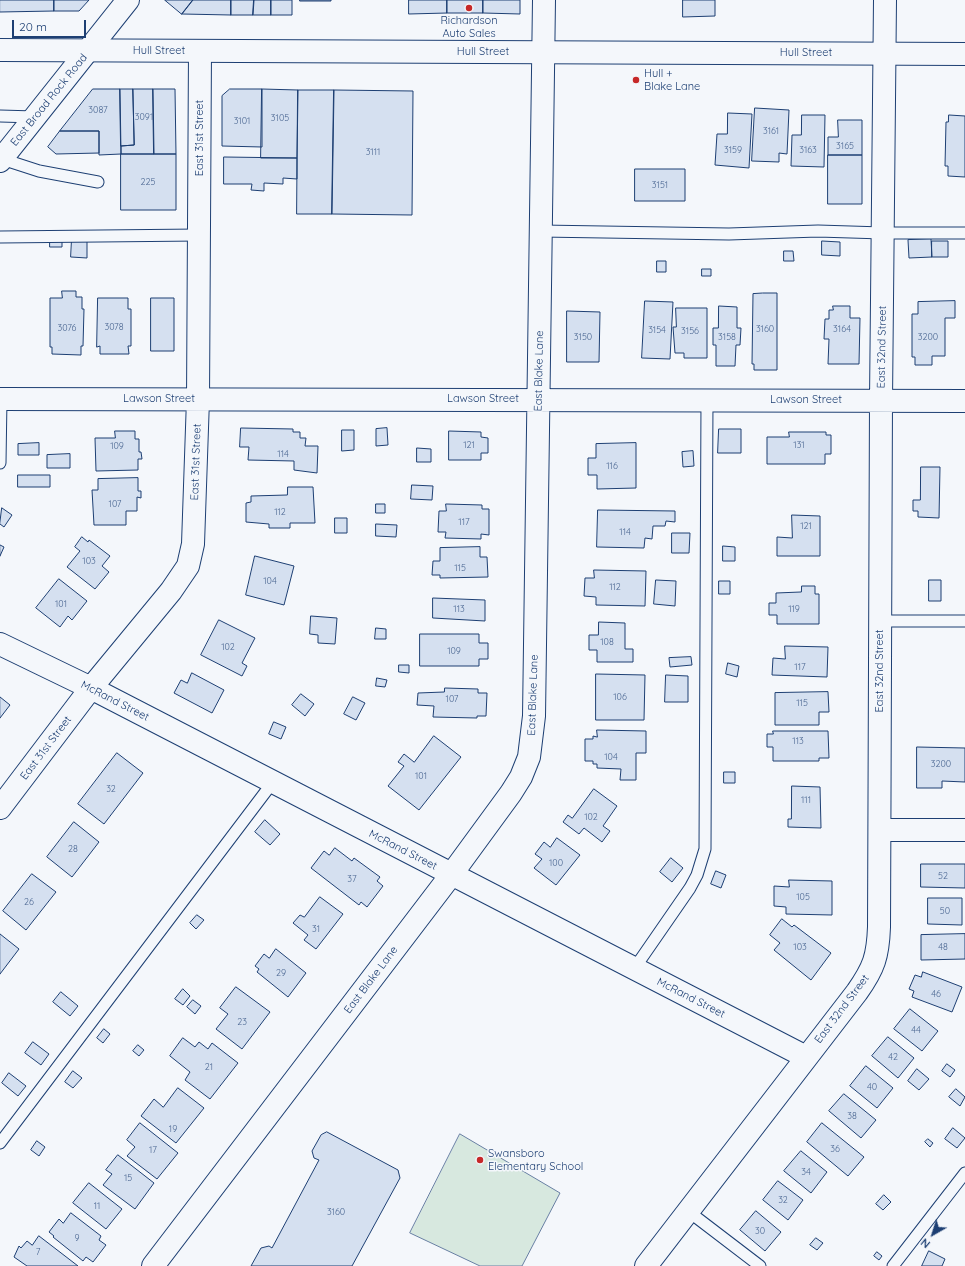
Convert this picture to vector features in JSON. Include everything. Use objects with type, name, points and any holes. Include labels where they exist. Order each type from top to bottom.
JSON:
[{"type":"street","name":"East Broad Rock Road","points":[[1,160],[128,0]]},
{"type":"street","name":"East Blake Lane","points":[[153,1266],[452,875],[511,794],[529,758],[534,716],[544,0]]},
{"type":"street","name":"East 32nd Street","points":[[646,1266],[857,992],[868,977],[876,959],[879,927],[880,830],[881,400],[885,0]]},
{"type":"street","name":"Hull Street","points":[[0,50],[965,54]]},
{"type":"street","name":"East 31st Street","points":[[0,808],[91,688],[171,591],[188,566],[193,544],[198,399],[200,51]]},
{"type":"street","name":"Lawson Street","points":[[0,399],[707,399],[965,401]]},
{"type":"street","name":"McRand Street","points":[[0,644],[91,688],[806,1057]]},
{"type":"street","points":[[880,830],[965,830]]},
{"type":"lane","points":[[0,116],[35,117]]},
{"type":"lane","points":[[1,160],[38,171],[98,182]]},
{"type":"lane","points":[[541,231],[729,234],[818,231],[965,233]]},
{"type":"lane","points":[[0,237],[199,234]]},
{"type":"lane","points":[[0,399],[0,463]]},
{"type":"lane","points":[[634,969],[690,888],[697,875],[705,849],[707,399]]},
{"type":"lane","points":[[880,621],[965,621]]},
{"type":"lane","points":[[0,1143],[273,782]]},
{"type":"lane","points":[[893,1266],[965,1173]]},
{"type":"lane","points":[[688,1211],[760,1266]]},
{"type":"shaded area","points":[[460,1134],[560,1193],[522,1266],[480,1266],[410,1233]]},
{"type":"building","points":[[0,0],[54,0],[54,11],[0,12]]},
{"type":"building","points":[[54,0],[89,0],[79,11],[54,11]]},
{"type":"building","points":[[165,0],[193,0],[182,14]]},
{"type":"building","points":[[193,0],[231,0],[231,15],[182,14]]},
{"type":"building","points":[[231,0],[254,0],[253,15],[231,15]]},
{"type":"building","points":[[254,0],[271,0],[271,15],[253,15]]},
{"type":"building","points":[[271,0],[292,0],[292,15],[271,15]]},
{"type":"building","points":[[331,0],[331,1],[300,1]]},
{"type":"building","points":[[409,0],[447,0],[447,13],[409,14]]},
{"type":"building","points":[[447,0],[483,0],[483,13],[447,13]]},
{"type":"building","points":[[483,0],[520,0],[520,14],[483,13]]},
{"type":"building","points":[[683,0],[715,0],[715,16],[683,17]]},
{"type":"building","points":[[93,89],[120,89],[121,154],[99,155],[99,131],[60,131]]},
{"type":"building","points":[[120,89],[133,89],[134,145],[121,146]]},
{"type":"building","points":[[133,89],[153,89],[154,154],[121,154],[121,146],[134,145]]},
{"type":"building","points":[[153,89],[175,89],[176,154],[154,154]]},
{"type":"building","points":[[230,89],[262,89],[262,147],[222,146],[222,96]]},
{"type":"building","points":[[262,89],[298,90],[297,158],[261,158]]},
{"type":"building","points":[[298,90],[334,90],[332,214],[297,214]]},
{"type":"building","points":[[334,90],[413,91],[412,215],[332,214]]},
{"type":"building","points":[[755,108],[789,110],[787,154],[779,153],[779,162],[752,161]]},
{"type":"building","points":[[728,113],[752,114],[749,168],[715,165],[717,134],[727,134]]},
{"type":"building","points":[[802,115],[825,115],[824,167],[791,166],[792,135],[801,135]]},
{"type":"building","points":[[949,115],[965,116],[965,177],[948,176],[948,166],[945,166],[946,122],[948,122]]},
{"type":"building","points":[[838,120],[862,120],[862,155],[828,155],[828,137],[838,137]]},
{"type":"building","points":[[60,131],[99,131],[99,153],[56,154],[48,147]]},
{"type":"building","points":[[121,154],[176,154],[176,210],[121,210]]},
{"type":"building","points":[[828,155],[862,155],[862,204],[828,204]]},
{"type":"building","points":[[224,157],[297,158],[297,179],[283,178],[283,184],[264,183],[264,191],[251,190],[252,184],[224,184]]},
{"type":"building","points":[[635,169],[685,169],[685,201],[635,201]]},
{"type":"building","points":[[50,238],[62,238],[62,247],[50,247]]},
{"type":"building","points":[[72,238],[87,238],[87,258],[71,257]]},
{"type":"building","points":[[931,239],[932,257],[909,258],[908,240]]},
{"type":"building","points":[[822,241],[840,242],[840,256],[822,255]]},
{"type":"building","points":[[932,241],[948,241],[948,257],[932,257]]},
{"type":"building","points":[[784,251],[793,251],[794,261],[784,261]]},
{"type":"building","points":[[657,261],[666,261],[666,272],[657,272]]},
{"type":"building","points":[[702,269],[711,269],[711,276],[702,276]]},
{"type":"building","points":[[62,291],[76,291],[76,297],[82,297],[82,309],[84,309],[83,346],[81,346],[81,355],[52,354],[52,347],[50,347],[50,298],[62,298]]},
{"type":"building","points":[[777,293],[777,370],[754,370],[754,364],[752,364],[753,294]]},
{"type":"building","points":[[98,298],[128,298],[128,309],[131,309],[131,346],[128,346],[129,354],[100,354],[100,346],[97,347]]},
{"type":"building","points":[[151,298],[174,298],[174,351],[151,351]]},
{"type":"building","points":[[645,301],[673,302],[670,359],[642,358]]},
{"type":"building","points":[[955,301],[955,318],[945,318],[945,356],[932,356],[932,365],[915,365],[915,357],[912,357],[912,314],[918,314],[918,302]]},
{"type":"building","points":[[719,306],[737,307],[737,328],[741,328],[740,345],[736,345],[735,366],[716,366],[716,345],[713,345],[713,328],[718,328]]},
{"type":"building","points":[[833,306],[850,306],[850,318],[860,318],[859,364],[828,364],[829,339],[824,339],[825,319],[829,319],[829,310],[833,310]]},
{"type":"building","points":[[676,308],[707,308],[707,358],[684,358],[684,353],[675,353],[673,327],[676,327]]},
{"type":"building","points":[[567,311],[600,312],[599,362],[567,362]]},
{"type":"building","points":[[241,428],[293,429],[293,432],[300,432],[300,438],[306,438],[305,446],[318,446],[317,473],[294,470],[294,461],[248,460],[249,447],[240,447]]},
{"type":"building","points":[[387,428],[388,445],[376,446],[376,429]]},
{"type":"building","points":[[719,429],[741,429],[741,453],[718,453]]},
{"type":"building","points":[[342,430],[354,430],[354,450],[342,451]]},
{"type":"building","points":[[115,431],[135,431],[135,439],[139,439],[139,452],[141,452],[142,459],[138,459],[138,470],[96,471],[95,438],[115,438]]},
{"type":"building","points":[[449,431],[481,432],[481,437],[488,438],[488,453],[481,453],[481,460],[449,460]]},
{"type":"building","points":[[789,432],[826,432],[826,435],[831,435],[831,454],[825,454],[825,464],[767,464],[767,437],[789,437]]},
{"type":"building","points":[[39,443],[39,455],[18,455],[18,444]]},
{"type":"building","points":[[636,443],[636,488],[597,489],[597,475],[588,475],[588,458],[596,458],[596,444]]},
{"type":"building","points":[[417,448],[431,449],[431,462],[417,462]]},
{"type":"building","points":[[693,451],[694,466],[683,467],[682,452]]},
{"type":"building","points":[[70,454],[70,468],[47,468],[47,455]]},
{"type":"building","points":[[921,467],[940,467],[939,518],[918,517],[918,511],[913,511],[913,500],[920,500]]},
{"type":"building","points":[[18,475],[50,475],[50,487],[18,487]]},
{"type":"building","points":[[138,478],[138,491],[141,491],[141,498],[137,497],[137,511],[126,511],[126,525],[94,525],[92,490],[98,490],[98,479]]},
{"type":"building","points":[[412,485],[433,486],[432,500],[411,499]]},
{"type":"building","points":[[288,487],[313,487],[315,523],[290,523],[290,528],[269,528],[269,524],[246,522],[246,503],[251,502],[251,496],[287,495]]},
{"type":"building","points":[[376,504],[385,504],[385,513],[376,513]]},
{"type":"building","points":[[446,504],[482,505],[482,509],[489,509],[489,535],[481,534],[481,539],[445,538],[446,532],[438,532],[439,511],[446,511]]},
{"type":"building","points":[[2,508],[12,515],[4,527],[0,524]]},
{"type":"building","points":[[598,510],[675,511],[675,522],[666,521],[665,526],[653,526],[652,539],[645,538],[644,548],[597,547]]},
{"type":"building","points":[[792,515],[820,516],[820,556],[777,556],[777,537],[792,538]]},
{"type":"building","points":[[335,518],[347,518],[347,533],[335,533]]},
{"type":"building","points":[[376,524],[397,525],[396,537],[376,536]]},
{"type":"building","points":[[672,533],[690,533],[689,553],[672,553]]},
{"type":"building","points":[[82,537],[88,542],[89,540],[110,556],[102,566],[109,572],[95,589],[67,567],[80,551],[75,547]]},
{"type":"building","points":[[0,545],[4,547],[0,556]]},
{"type":"building","points":[[723,546],[735,547],[735,561],[723,561]]},
{"type":"building","points":[[480,547],[480,557],[487,557],[488,577],[440,578],[440,575],[432,575],[433,561],[440,561],[440,548]]},
{"type":"building","points":[[255,556],[294,566],[284,605],[246,595]]},
{"type":"building","points":[[594,570],[646,571],[645,606],[596,605],[596,597],[584,596],[585,578],[594,578]]},
{"type":"building","points":[[59,579],[87,601],[72,620],[68,616],[60,627],[36,608]]},
{"type":"building","points":[[656,580],[676,581],[675,606],[654,604]]},
{"type":"building","points":[[929,580],[941,580],[941,601],[929,601]]},
{"type":"building","points":[[719,581],[730,581],[730,594],[719,594]]},
{"type":"building","points":[[802,586],[815,586],[815,594],[819,594],[819,624],[777,624],[777,615],[769,615],[769,603],[776,603],[776,593],[801,592]]},
{"type":"building","points":[[433,598],[485,600],[485,621],[433,618]]},
{"type":"building","points":[[311,616],[337,618],[335,644],[318,643],[318,635],[310,634]]},
{"type":"building","points":[[219,620],[255,638],[242,663],[247,666],[242,676],[201,655]]},
{"type":"building","points":[[599,622],[625,623],[625,649],[633,649],[633,662],[597,662],[597,650],[589,650],[589,635],[598,635]]},
{"type":"building","points":[[376,628],[386,629],[386,639],[375,639]]},
{"type":"building","points":[[420,634],[479,634],[479,643],[488,643],[488,659],[479,659],[479,666],[420,666]]},
{"type":"building","points":[[785,646],[828,647],[827,677],[772,675],[773,658],[785,659]]},
{"type":"building","points":[[691,657],[692,665],[670,667],[669,658]]},
{"type":"building","points":[[728,663],[739,666],[737,677],[726,674]]},
{"type":"building","points":[[399,665],[409,665],[409,673],[399,672]]},
{"type":"building","points":[[192,673],[224,690],[212,713],[174,693],[181,680],[187,683]]},
{"type":"building","points":[[596,674],[645,675],[644,720],[596,720]]},
{"type":"building","points":[[666,675],[688,676],[688,702],[665,702]]},
{"type":"building","points":[[377,678],[387,680],[385,687],[376,686]]},
{"type":"building","points":[[445,688],[478,689],[478,693],[487,693],[486,716],[477,716],[477,718],[433,717],[434,706],[417,705],[418,693],[444,692]]},
{"type":"building","points":[[828,692],[829,712],[819,712],[819,725],[775,725],[775,693]]},
{"type":"building","points":[[301,694],[314,704],[305,716],[292,705]]},
{"type":"building","points":[[0,697],[10,705],[0,718]]},
{"type":"building","points":[[353,697],[365,703],[356,720],[344,714]]},
{"type":"building","points":[[274,722],[286,727],[281,739],[269,734]]},
{"type":"building","points":[[597,730],[646,731],[646,753],[636,753],[636,780],[620,780],[621,769],[597,768],[597,764],[593,764],[593,761],[585,761],[585,739],[593,739],[593,736],[597,737]]},
{"type":"building","points":[[773,731],[828,731],[829,758],[819,758],[819,761],[773,761],[773,747],[767,747],[767,734],[773,734]]},
{"type":"building","points":[[434,736],[461,757],[419,810],[388,786],[404,766],[398,762],[404,754],[414,762]]},
{"type":"building","points":[[917,747],[965,748],[965,782],[942,781],[942,788],[917,788]]},
{"type":"building","points":[[117,753],[143,773],[104,824],[78,804]]},
{"type":"building","points":[[724,772],[735,772],[735,783],[724,783]]},
{"type":"building","points":[[792,786],[820,787],[821,828],[788,827],[788,819],[791,819]]},
{"type":"building","points":[[594,789],[617,806],[603,826],[610,831],[602,842],[584,828],[579,834],[563,822],[568,815],[572,818]]},
{"type":"building","points":[[265,820],[280,834],[270,845],[255,832]]},
{"type":"building","points":[[74,822],[99,842],[72,877],[47,857]]},
{"type":"building","points":[[557,838],[580,855],[556,885],[534,868],[542,859],[535,854],[544,842],[550,847]]},
{"type":"building","points":[[335,848],[352,861],[354,858],[380,877],[377,881],[383,886],[367,907],[361,902],[359,905],[311,868],[324,851],[329,855]]},
{"type":"building","points":[[671,858],[683,868],[672,882],[660,872]]},
{"type":"building","points":[[921,864],[965,864],[965,888],[921,887]]},
{"type":"building","points":[[716,871],[726,875],[721,888],[711,884]]},
{"type":"building","points":[[32,874],[56,892],[26,930],[3,911]]},
{"type":"building","points":[[789,880],[832,881],[832,915],[786,914],[786,907],[774,906],[774,886],[789,887]]},
{"type":"building","points":[[320,897],[343,914],[316,949],[304,940],[308,935],[293,923],[300,915],[304,917]]},
{"type":"building","points":[[928,898],[962,898],[962,925],[928,924]]},
{"type":"building","points":[[197,915],[204,920],[196,929],[190,923]]},
{"type":"building","points":[[782,919],[792,927],[794,925],[831,953],[811,980],[774,950],[780,943],[770,935]]},
{"type":"building","points":[[0,934],[19,949],[0,974]]},
{"type":"building","points":[[965,934],[965,959],[921,960],[921,935]]},
{"type":"building","points":[[276,949],[306,973],[288,997],[257,972],[259,969],[255,966],[264,954],[269,958]]},
{"type":"building","points":[[923,972],[962,987],[952,1012],[912,997],[914,991],[909,989],[915,975],[921,977]]},
{"type":"building","points":[[236,987],[270,1012],[242,1049],[216,1029],[228,1014],[220,1008]]},
{"type":"building","points":[[183,989],[190,996],[183,1005],[175,999]]},
{"type":"building","points":[[61,992],[78,1006],[70,1016],[53,1002]]},
{"type":"building","points":[[193,1000],[201,1006],[195,1014],[187,1007]]},
{"type":"building","points":[[910,1009],[938,1031],[922,1051],[894,1029]]},
{"type":"building","points":[[104,1029],[110,1034],[103,1043],[97,1038]]},
{"type":"building","points":[[888,1037],[914,1058],[898,1078],[872,1056]]},
{"type":"building","points":[[183,1038],[195,1047],[199,1042],[208,1049],[212,1043],[238,1063],[210,1099],[185,1080],[190,1072],[170,1056]]},
{"type":"building","points":[[33,1042],[49,1054],[41,1065],[25,1053]]},
{"type":"building","points":[[138,1045],[144,1050],[139,1056],[133,1051]]},
{"type":"building","points":[[947,1064],[955,1070],[950,1077],[942,1071]]},
{"type":"building","points":[[866,1066],[893,1088],[877,1108],[850,1086]]},
{"type":"building","points":[[917,1069],[929,1079],[919,1090],[908,1081]]},
{"type":"building","points":[[73,1071],[82,1078],[73,1088],[65,1082]]},
{"type":"building","points":[[9,1073],[26,1086],[18,1096],[2,1083]]},
{"type":"building","points":[[178,1088],[204,1108],[176,1143],[141,1116],[154,1099],[163,1107]]},
{"type":"building","points":[[956,1089],[965,1097],[960,1106],[949,1097]]},
{"type":"building","points":[[844,1094],[876,1120],[861,1138],[829,1111]]},
{"type":"building","points":[[140,1123],[178,1153],[157,1179],[127,1156],[135,1147],[127,1140]]},
{"type":"building","points":[[822,1123],[864,1157],[848,1176],[807,1142]]},
{"type":"building","points":[[953,1128],[965,1138],[957,1148],[945,1139]]},
{"type":"building","points":[[327,1132],[398,1170],[400,1178],[352,1266],[251,1266],[261,1248],[269,1246],[272,1248],[319,1160],[314,1158],[312,1151],[321,1135]]},
{"type":"building","points":[[928,1139],[933,1143],[930,1147],[925,1142]]},
{"type":"building","points":[[37,1141],[45,1147],[39,1156],[31,1150]]},
{"type":"building","points":[[801,1151],[827,1172],[811,1193],[784,1171]]},
{"type":"building","points":[[118,1155],[154,1183],[135,1209],[103,1185],[112,1174],[106,1170]]},
{"type":"building","points":[[778,1181],[803,1200],[788,1220],[763,1200]]},
{"type":"building","points":[[89,1183],[122,1209],[106,1229],[73,1203]]},
{"type":"building","points":[[884,1195],[891,1202],[883,1210],[876,1204]]},
{"type":"building","points":[[756,1211],[781,1232],[765,1251],[740,1230]]},
{"type":"building","points":[[71,1213],[101,1236],[99,1240],[106,1245],[93,1262],[86,1257],[83,1261],[53,1237],[54,1236],[49,1232],[59,1219],[63,1223]]},
{"type":"building","points":[[39,1236],[78,1266],[27,1266],[14,1257],[19,1246],[21,1248],[27,1241],[32,1245]]},
{"type":"building","points":[[816,1238],[823,1243],[817,1250],[810,1245]]},
{"type":"building","points":[[929,1251],[945,1259],[942,1266],[922,1266]]},
{"type":"building","points":[[877,1252],[882,1256],[879,1260],[874,1256]]},
{"type":"place","name":"Richardson Auto Sales","points":[[469,8]]},
{"type":"place","name":"Hull + Blake Lane","points":[[636,80]]},
{"type":"place","name":"Swansboro Elementary School","points":[[480,1160]]}]
